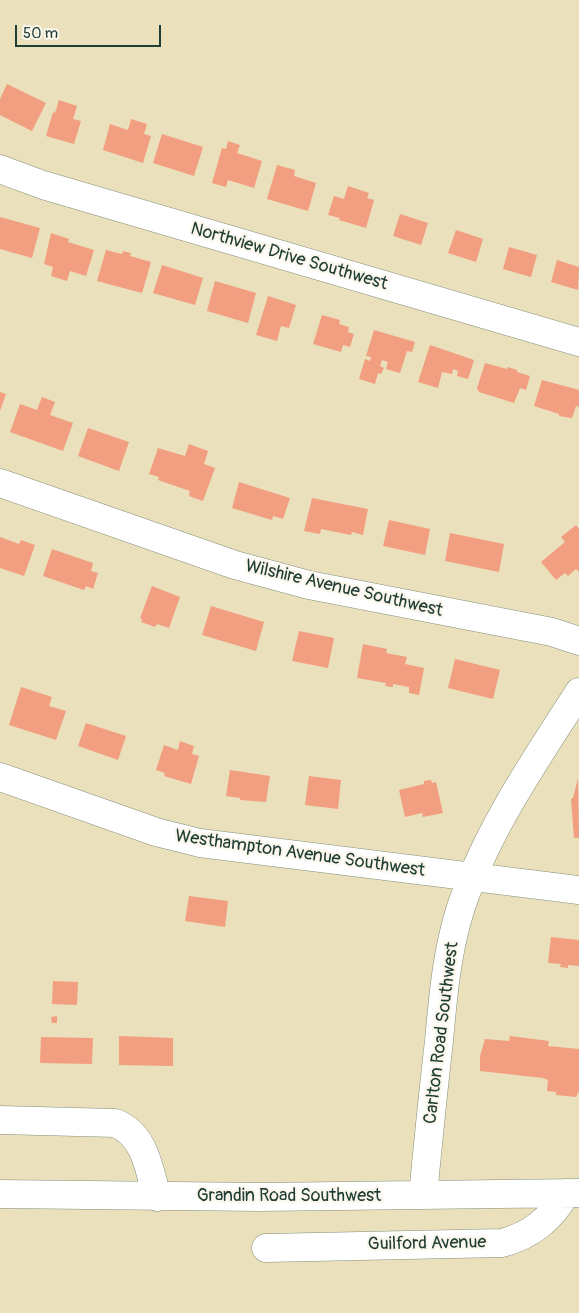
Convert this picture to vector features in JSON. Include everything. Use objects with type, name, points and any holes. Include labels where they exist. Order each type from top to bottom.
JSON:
[{"type":"street","name":"Northview Drive Southwest","points":[[0,169],[53,188],[579,342]]},
{"type":"street","name":"Wilshire Avenue Southwest","points":[[0,483],[235,565],[309,585],[552,632],[579,641]]},
{"type":"street","name":"Carlton Road Southwest","points":[[423,1195],[441,1007],[449,957],[461,909],[472,877],[507,805],[579,692]]},
{"type":"street","name":"Westhampton Avenue Southwest","points":[[0,777],[156,832],[200,843],[579,890]]},
{"type":"street","points":[[0,1120],[115,1123],[126,1127],[135,1136],[145,1156],[158,1197]]},
{"type":"street","name":"Grandin Road Southwest","points":[[0,1194],[158,1197],[573,1193]]},
{"type":"street","name":"Guilford Avenue","points":[[266,1248],[502,1243],[520,1238],[540,1226],[573,1193]]},
{"type":"building","points":[[7,84],[46,103],[32,131],[0,115],[0,99]]},
{"type":"building","points":[[59,100],[77,106],[73,119],[81,121],[74,144],[46,136],[53,112],[55,113]]},
{"type":"building","points":[[131,119],[147,124],[144,134],[151,136],[143,163],[103,150],[110,124],[128,130]]},
{"type":"building","points":[[162,134],[203,147],[194,176],[153,163]]},
{"type":"building","points":[[228,141],[240,145],[237,153],[262,161],[254,188],[228,180],[226,187],[212,183],[222,148],[226,149]]},
{"type":"building","points":[[277,165],[295,170],[294,176],[316,183],[308,211],[267,199]]},
{"type":"building","points":[[348,186],[369,193],[367,198],[374,200],[366,228],[328,215],[334,196],[344,199]]},
{"type":"building","points":[[400,214],[428,223],[421,245],[393,236]]},
{"type":"building","points":[[0,217],[40,228],[32,258],[0,249]]},
{"type":"building","points":[[456,230],[483,239],[476,262],[448,253]]},
{"type":"building","points":[[51,233],[69,239],[68,242],[94,250],[86,276],[70,271],[67,281],[51,276],[53,267],[44,264]]},
{"type":"building","points":[[509,247],[537,255],[531,277],[503,269]]},
{"type":"building","points":[[106,250],[122,254],[123,251],[131,253],[130,256],[151,262],[142,293],[97,281]]},
{"type":"building","points":[[557,260],[579,267],[578,290],[551,282]]},
{"type":"building","points":[[162,265],[203,278],[195,305],[153,293]]},
{"type":"building","points":[[215,281],[256,293],[248,323],[207,311]]},
{"type":"building","points":[[268,296],[296,305],[289,328],[281,326],[277,341],[256,335]]},
{"type":"building","points":[[322,315],[340,320],[339,324],[349,327],[348,332],[354,334],[350,347],[343,345],[341,352],[313,344]]},
{"type":"building","points":[[374,330],[415,342],[412,352],[407,351],[400,373],[386,369],[388,362],[382,360],[380,366],[384,368],[381,374],[378,373],[375,384],[359,379],[365,359],[370,361],[371,357],[366,356]]},
{"type":"building","points":[[430,345],[474,360],[468,379],[457,376],[458,371],[453,369],[452,374],[442,372],[438,388],[418,382]]},
{"type":"building","points":[[485,363],[507,369],[508,367],[530,376],[526,390],[520,388],[514,403],[479,392],[477,388]]},
{"type":"building","points":[[542,380],[579,390],[579,407],[576,406],[572,418],[559,416],[559,414],[534,406]]},
{"type":"building","points":[[0,392],[6,394],[0,411]]},
{"type":"building","points":[[42,397],[55,402],[50,415],[73,423],[63,451],[10,432],[20,404],[37,410]]},
{"type":"building","points":[[88,428],[129,442],[119,471],[78,456]]},
{"type":"building","points":[[189,444],[208,451],[204,464],[215,468],[203,501],[189,496],[190,491],[158,480],[159,477],[149,474],[158,448],[185,456]]},
{"type":"building","points":[[239,482],[290,498],[283,519],[273,516],[272,520],[232,508]]},
{"type":"building","points":[[312,498],[368,509],[363,535],[352,532],[351,535],[321,529],[320,534],[304,531]]},
{"type":"building","points":[[389,520],[430,529],[425,555],[383,546]]},
{"type":"building","points":[[576,525],[579,529],[579,572],[576,569],[568,576],[565,573],[556,580],[541,562],[565,542],[561,537]]},
{"type":"building","points":[[450,533],[504,544],[499,572],[445,561]]},
{"type":"building","points":[[0,537],[19,544],[21,540],[35,545],[24,576],[0,568]]},
{"type":"building","points":[[52,549],[93,563],[91,571],[98,573],[93,589],[86,586],[84,590],[43,576]]},
{"type":"building","points":[[152,586],[180,597],[169,628],[157,624],[155,627],[141,622],[142,619],[140,618]]},
{"type":"building","points":[[211,606],[264,622],[256,651],[202,635]]},
{"type":"building","points":[[299,631],[334,638],[328,668],[292,661]]},
{"type":"building","points":[[363,644],[387,649],[386,653],[407,657],[405,664],[424,668],[419,695],[409,693],[409,687],[393,684],[393,687],[385,686],[386,683],[357,678]]},
{"type":"building","points":[[455,659],[500,670],[493,699],[448,688]]},
{"type":"building","points":[[21,687],[52,697],[49,706],[66,711],[56,740],[9,725]]},
{"type":"building","points":[[86,723],[126,736],[118,760],[78,746]]},
{"type":"building","points":[[180,741],[194,746],[192,754],[199,756],[191,784],[164,776],[165,773],[156,770],[164,745],[178,750]]},
{"type":"building","points":[[230,770],[270,776],[266,802],[240,800],[240,798],[226,796]]},
{"type":"building","points":[[309,776],[341,780],[338,809],[305,805]]},
{"type":"building","points":[[578,778],[579,838],[574,838],[571,799],[573,798]]},
{"type":"building","points":[[431,780],[432,783],[436,782],[443,813],[423,817],[422,813],[405,817],[399,790],[424,784],[424,781]]},
{"type":"building","points":[[189,896],[228,901],[225,927],[185,921]]},
{"type":"building","points":[[551,937],[579,940],[579,966],[568,965],[568,968],[560,967],[561,964],[548,963]]},
{"type":"building","points":[[53,981],[78,982],[77,1005],[52,1004]]},
{"type":"building","points":[[57,1016],[57,1023],[52,1023],[51,1017]]},
{"type":"building","points":[[119,1036],[173,1038],[173,1066],[119,1065]]},
{"type":"building","points":[[510,1036],[549,1041],[548,1046],[579,1049],[579,1091],[576,1097],[556,1095],[556,1092],[547,1091],[548,1080],[543,1078],[480,1071],[480,1056],[485,1039],[509,1041]]},
{"type":"building","points":[[41,1037],[93,1038],[92,1064],[40,1063]]}]
